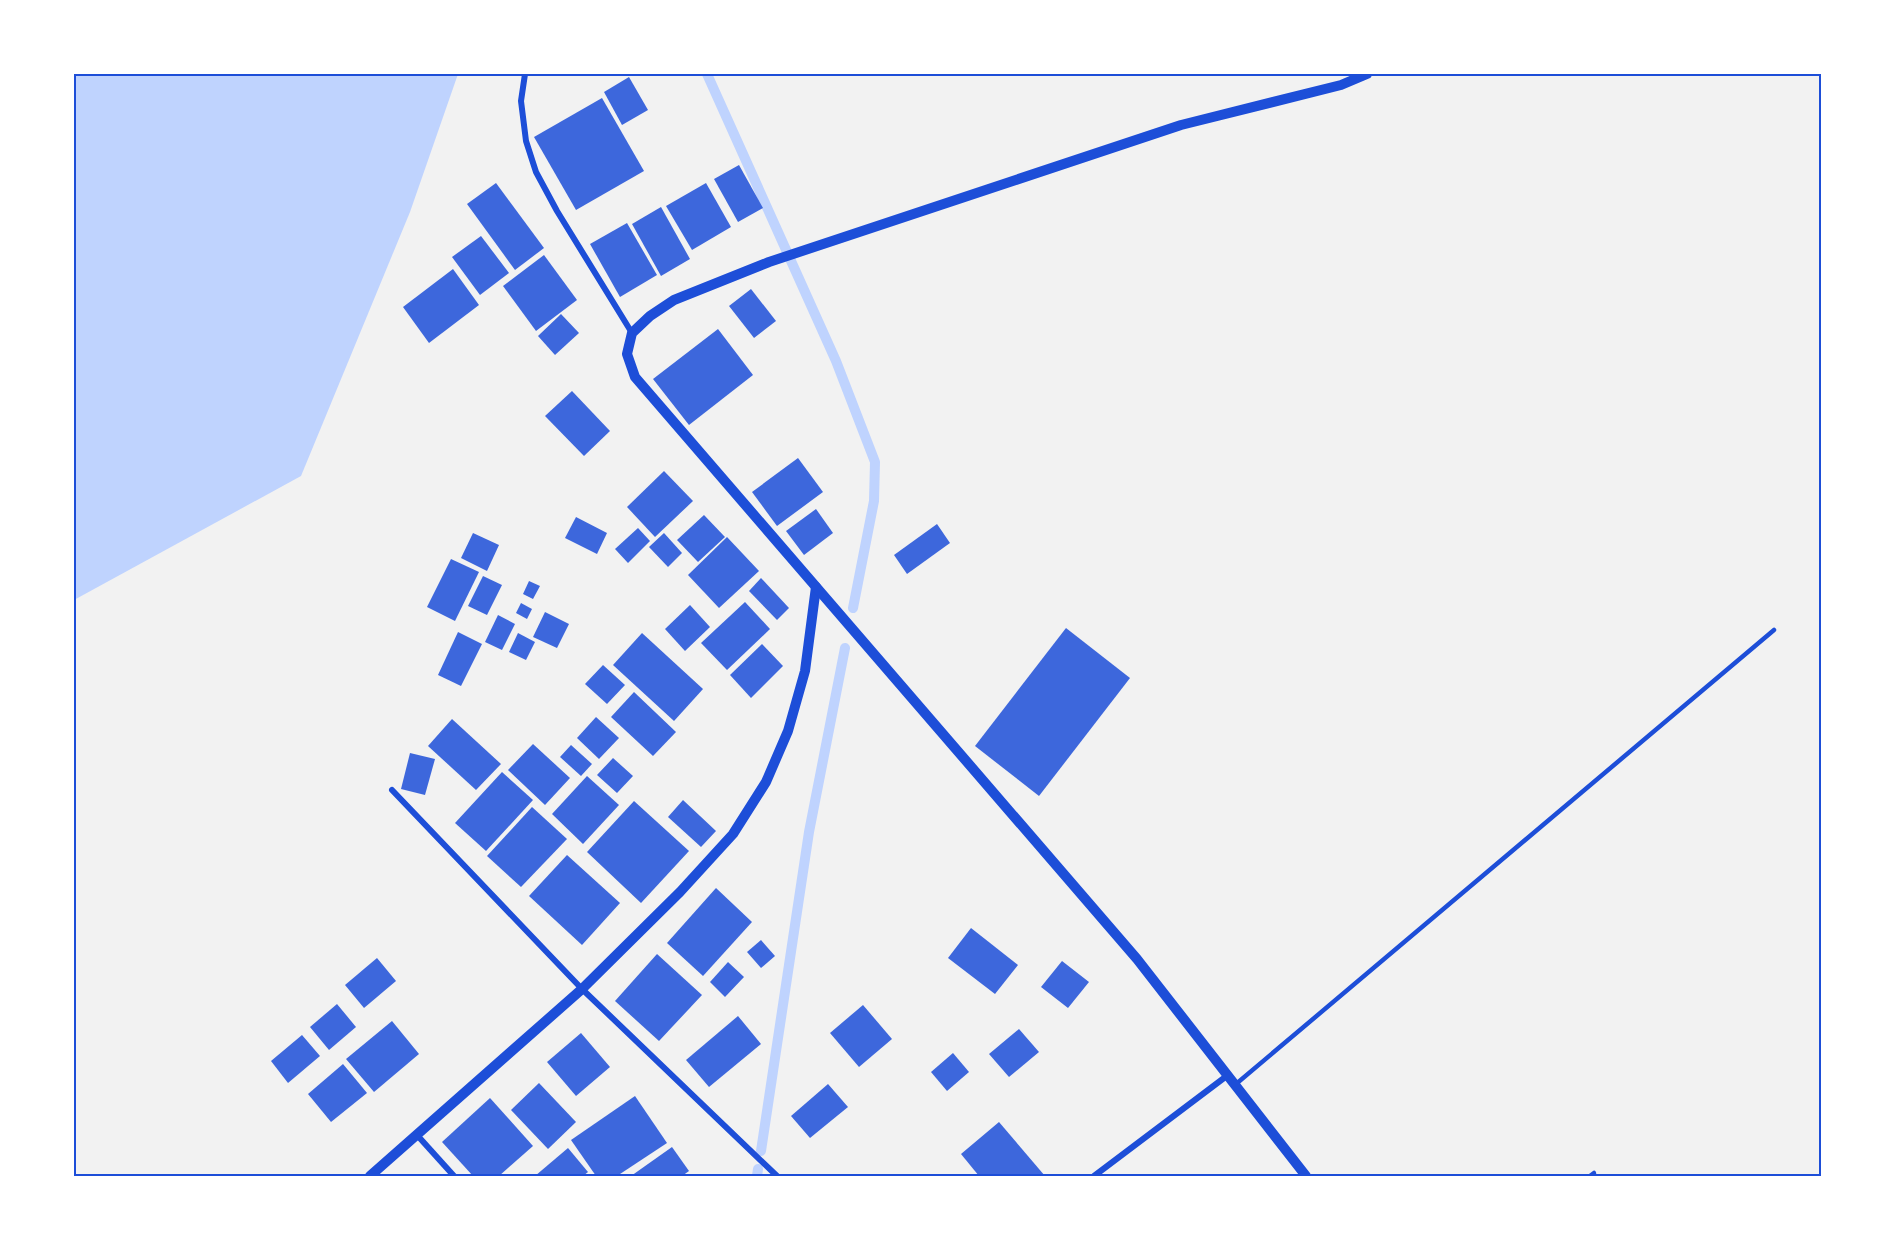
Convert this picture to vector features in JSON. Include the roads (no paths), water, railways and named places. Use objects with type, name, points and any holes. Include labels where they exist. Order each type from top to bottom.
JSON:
[{"type":"street","points":[[525,74],[521,101],[526,141],[536,171],[557,211],[632,333]]},
{"type":"street","points":[[1306,1176],[1137,959],[635,377],[627,354],[632,333],[650,316],[674,300],[769,262],[1181,125],[1341,85],[1367,74]]},
{"type":"street","points":[[370,1176],[582,988],[680,892],[733,834],[766,782],[788,731],[805,671],[816,587]]},
{"type":"street","points":[[392,790],[582,988],[777,1176]]},
{"type":"street","points":[[1095,1176],[1228,1076]]},
{"type":"street","points":[[417,1135],[454,1176]]},
{"type":"lane","points":[[1236,1084],[1774,630]]},
{"type":"water","points":[[74,74],[458,74],[410,212],[301,476],[74,600]]},
{"type":"waterway","points":[[707,74],[836,361],[875,462],[874,501],[853,608]]},
{"type":"waterway","points":[[761,1151],[809,832],[845,648]]},
{"type":"waterway","points":[[757,1176],[758,1169]]}]
